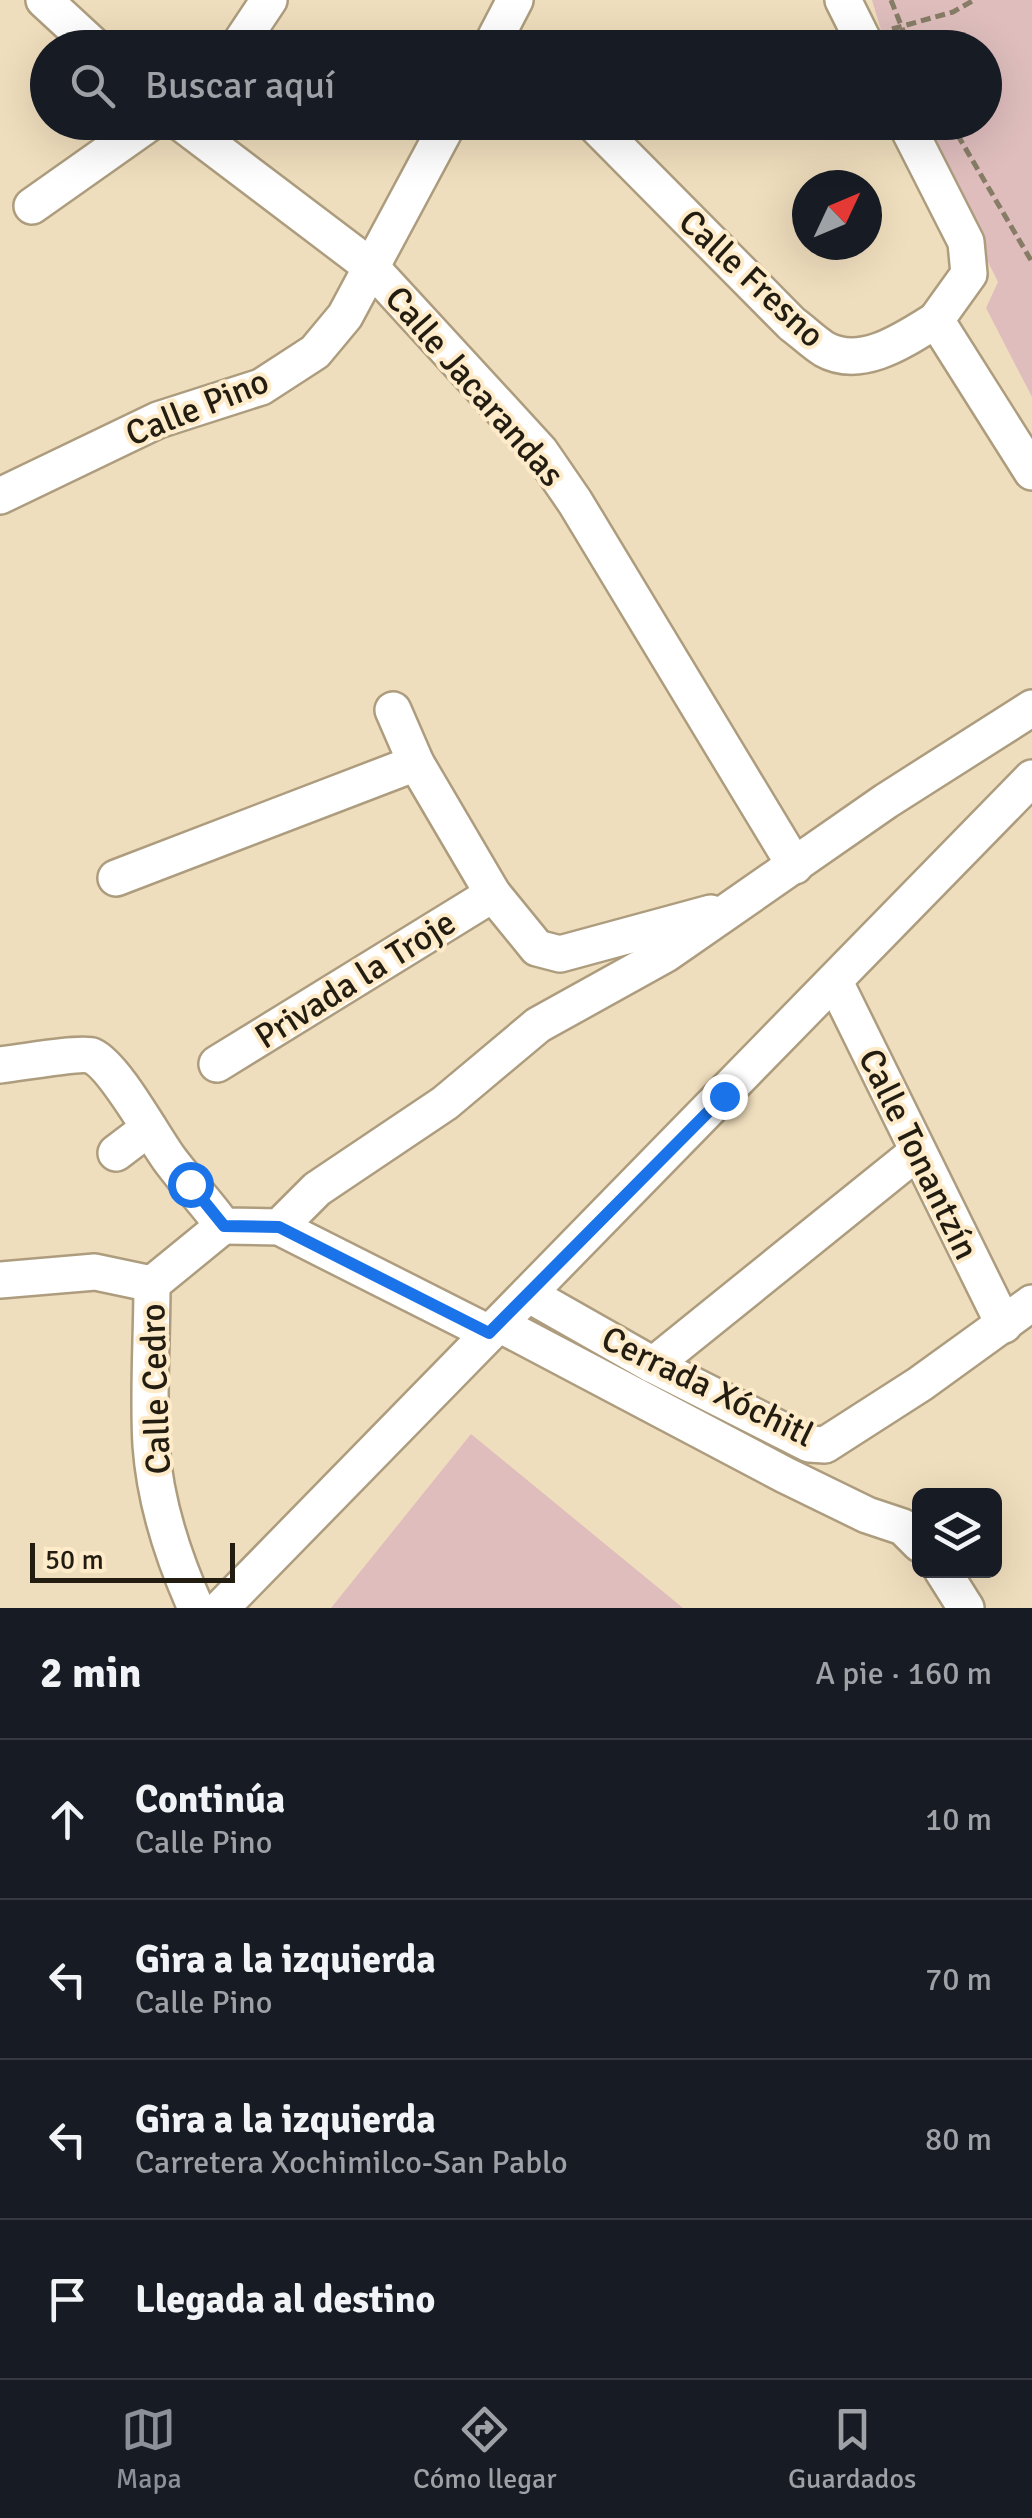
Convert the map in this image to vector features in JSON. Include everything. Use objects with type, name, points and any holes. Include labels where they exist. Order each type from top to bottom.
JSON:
[{"type":"street","points":[[44,0],[76,30]]},
{"type":"street","points":[[249,30],[269,0]]},
{"type":"street","points":[[844,0],[859,30]]},
{"type":"street","points":[[32,206],[126,140]]},
{"type":"street","name":"Calle Jacarandas","points":[[204,140],[370,266],[540,452],[575,502],[794,866]]},
{"type":"street","name":"Calle Pino","points":[[0,496],[158,420],[261,387],[315,352],[346,316],[439,140]]},
{"type":"street","name":"Calle Fresno","points":[[610,140],[792,324],[827,350],[859,358],[910,337],[936,320]]},
{"type":"street","points":[[914,140],[966,242],[969,274],[936,320],[1032,472]]},
{"type":"street","points":[[279,1227],[318,1188],[445,1103],[538,1026],[666,954],[902,791],[1032,708]]},
{"type":"street","points":[[393,710],[416,763],[493,894],[538,948],[560,954],[740,905]]},
{"type":"street","points":[[116,878],[416,763]]},
{"type":"street","points":[[221,1608],[1032,778]]},
{"type":"street","name":"Privada la Troje","points":[[217,1064],[493,894]]},
{"type":"street","name":"Calle Tonantzín","points":[[836,982],[1004,1325]]},
{"type":"street","points":[[0,1064],[39,1062],[78,1053],[93,1056],[111,1074],[170,1160],[224,1226]]},
{"type":"street","points":[[116,1153],[150,1128]]},
{"type":"street","points":[[653,1365],[917,1152]]},
{"type":"street","points":[[0,1280],[95,1272],[152,1284],[224,1226],[279,1227],[494,1329],[784,1476],[867,1515],[903,1527],[912,1536]]},
{"type":"street","name":"Calle Cedro","points":[[152,1284],[152,1447],[162,1518],[196,1608]]},
{"type":"street","name":"Cerrada Xóchitl","points":[[528,1294],[653,1365],[809,1444],[824,1445],[1032,1303]]},
{"type":"path","points":[[890,0],[902,30]]},
{"type":"path","points":[[892,30],[953,12],[974,0]]},
{"type":"path","points":[[961,140],[1032,262]]},
{"type":"shaded area","points":[[872,0],[1032,0],[1032,397],[986,308],[998,282],[927,140],[1002,140],[1002,30],[881,30]]},
{"type":"shaded area","points":[[471,1434],[683,1608],[331,1608]]},
{"type":"route","points":[[190,1184],[224,1226],[279,1227],[489,1333],[724,1096]]}]
